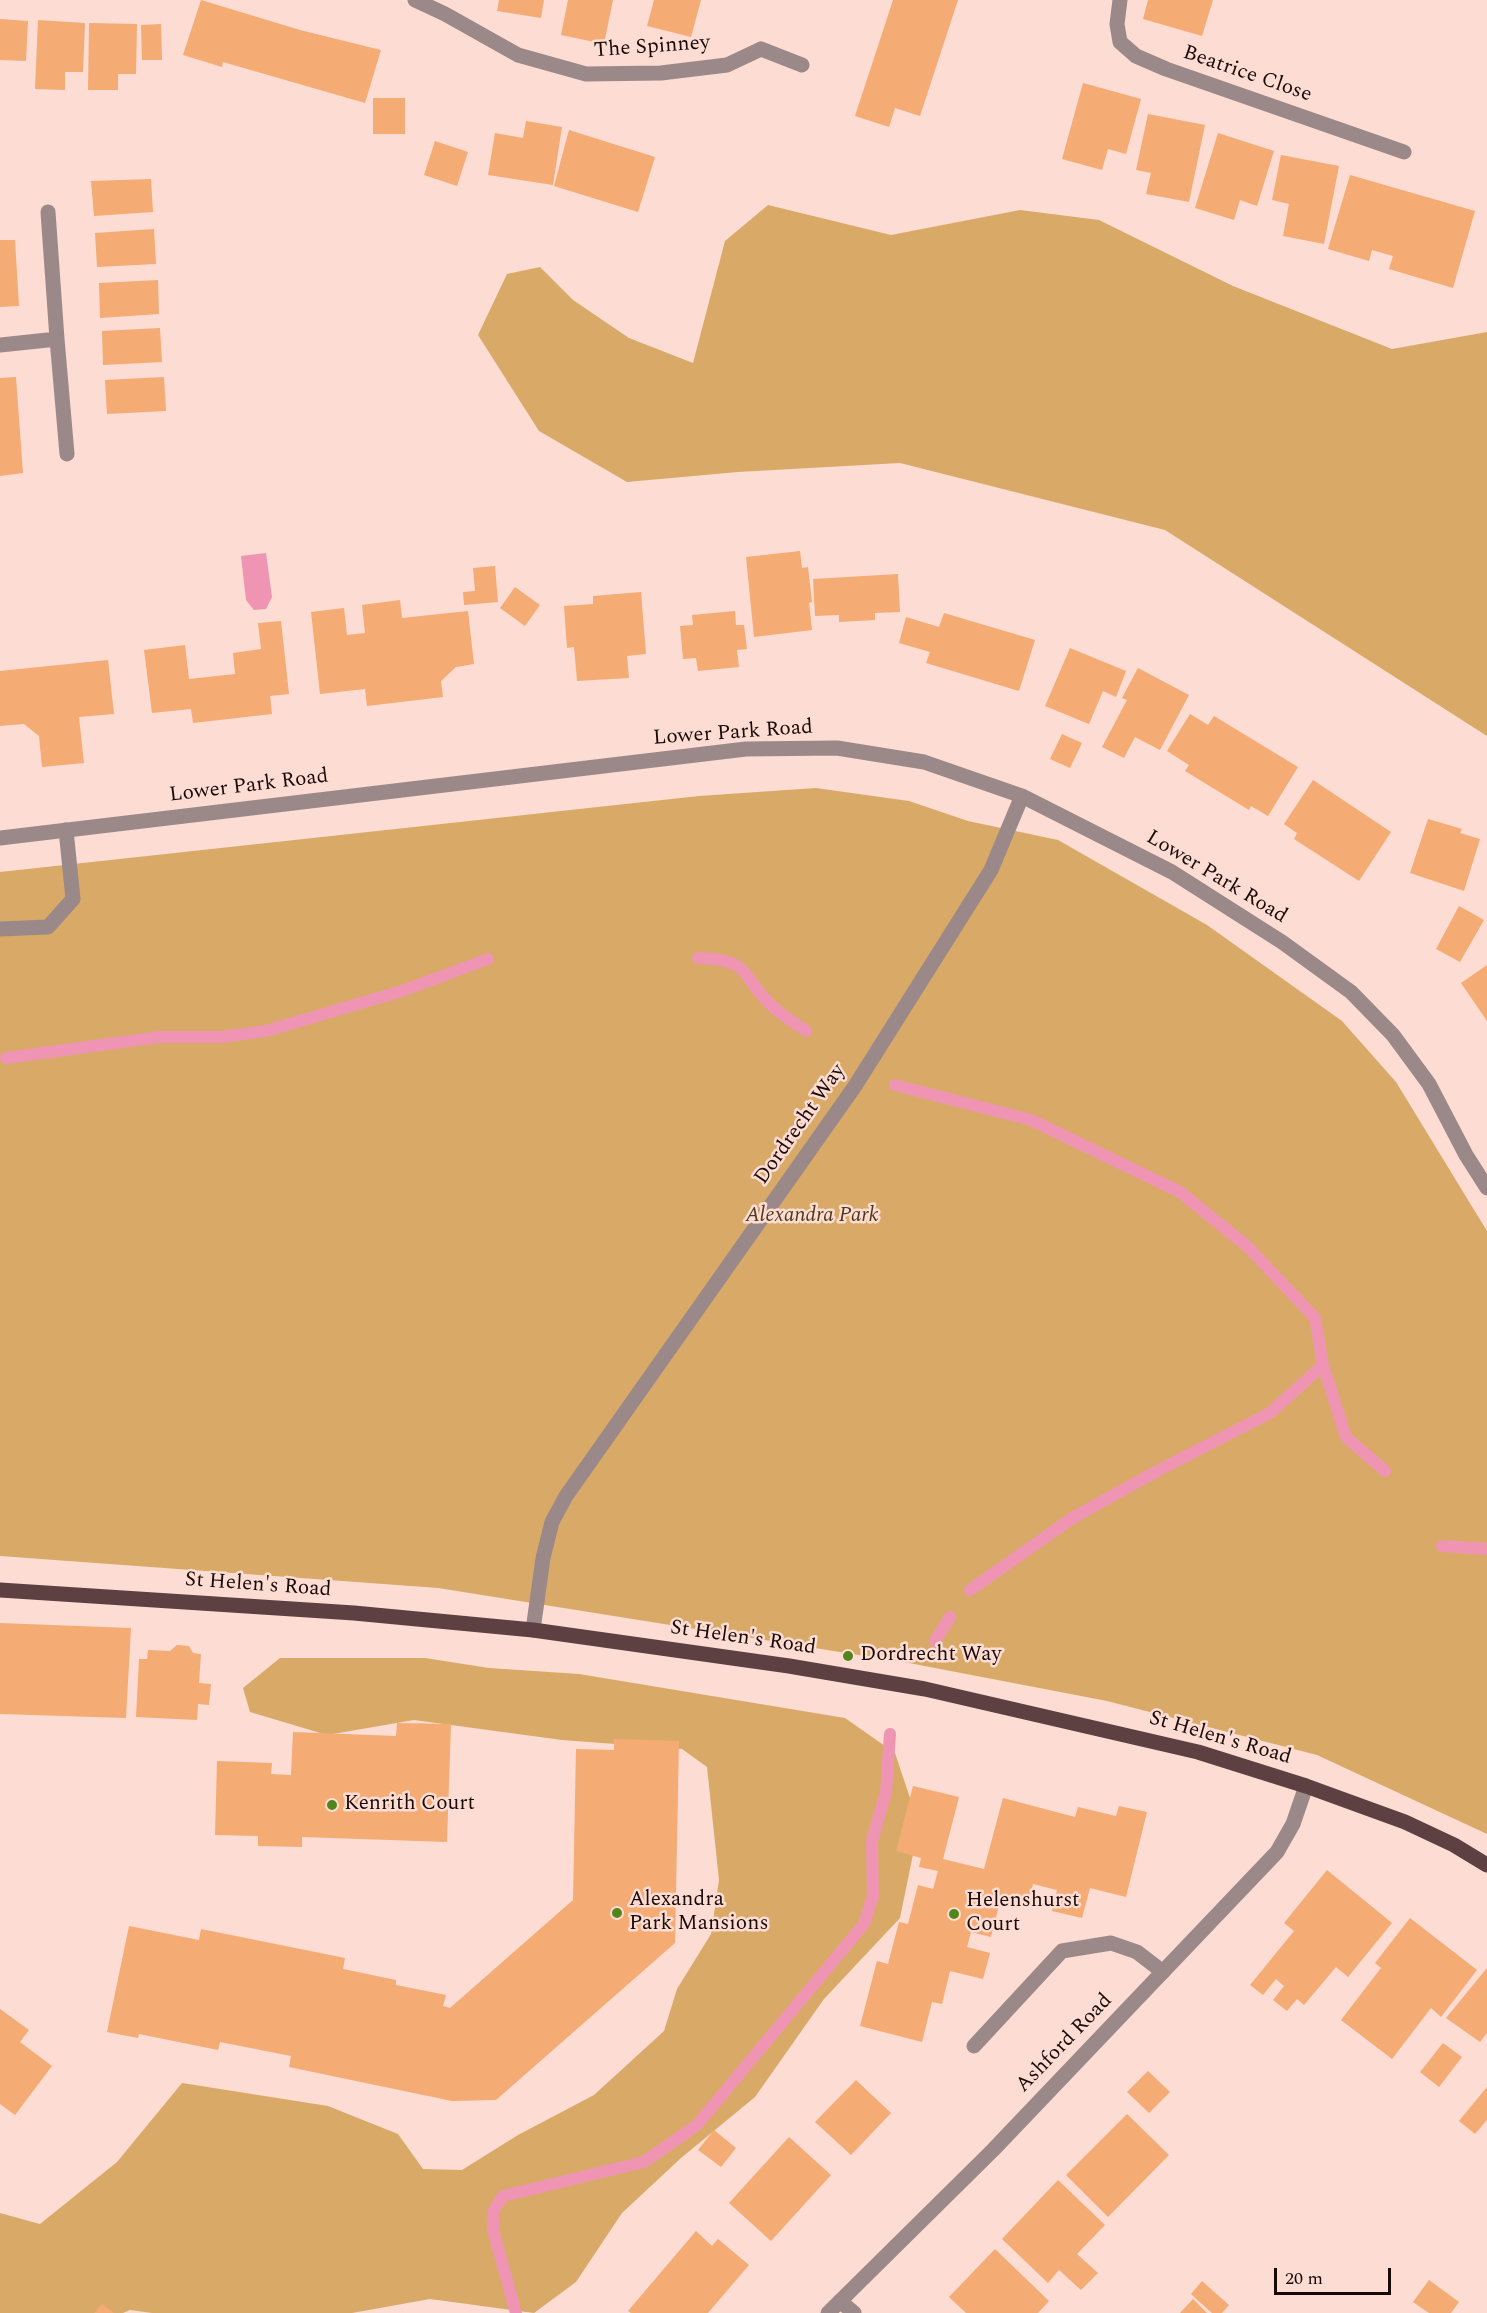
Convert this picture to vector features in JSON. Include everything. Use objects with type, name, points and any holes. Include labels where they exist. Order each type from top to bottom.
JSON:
[{"type":"main road","name":"St Helen's Road","points":[[0,1590],[354,1613],[533,1630],[789,1666],[925,1689],[1198,1752],[1306,1786],[1405,1822],[1454,1845],[1487,1865]]},
{"type":"street","name":"The Spinney","points":[[415,0],[518,55],[586,74],[661,73],[726,64],[761,49],[802,64]]},
{"type":"street","name":"Beatrice Close","points":[[1120,0],[1117,24],[1120,42],[1136,56],[1166,69],[1404,152]]},
{"type":"street","points":[[48,212],[67,454]]},
{"type":"street","points":[[0,345],[57,339]]},
{"type":"street","name":"Lower Park Road","points":[[0,838],[746,750],[837,748],[924,762],[1022,796],[1172,872],[1282,942],[1351,992],[1393,1035],[1429,1084],[1466,1155],[1487,1188]]},
{"type":"street","name":"Dordrecht Way","points":[[533,1630],[543,1558],[552,1522],[566,1496],[855,1086],[991,870],[1022,796]]},
{"type":"street","points":[[0,929],[48,927],[73,899],[66,830]]},
{"type":"street","name":"Ashford Road","points":[[828,2313],[993,2150],[1277,1852],[1293,1824],[1306,1786]]},
{"type":"street","points":[[974,2046],[1062,1951],[1111,1943],[1137,1952],[1163,1972]]},
{"type":"street","points":[[840,2301],[854,2313]]},
{"type":"green space","points":[[768,205],[891,235],[1020,210],[1099,220],[1233,286],[1392,349],[1487,332],[1487,736],[1165,530],[900,463],[738,472],[627,482],[539,431],[478,335],[507,274],[540,267],[573,300],[629,338],[693,363],[725,241]]},
{"type":"green space","name":"Alexandra Park","points":[[816,788],[909,801],[968,821],[1058,840],[1207,925],[1342,1021],[1396,1082],[1487,1231],[1487,1834],[1317,1755],[1107,1701],[909,1663],[438,1588],[0,1556],[0,872],[699,796]]},
{"type":"green space","points":[[280,1658],[425,1658],[489,1668],[579,1674],[845,1718],[895,1753],[919,1825],[900,1918],[824,1999],[755,2097],[681,2158],[622,2213],[576,2282],[534,2313],[430,2299],[352,2313],[152,2313],[130,2310],[123,2313],[0,2313],[0,2213],[40,2224],[117,2162],[182,2083],[328,2106],[398,2134],[423,2169],[462,2170],[518,2135],[594,2095],[664,2031],[677,1989],[711,1934],[719,1880],[707,1767],[682,1749],[562,1740],[414,1720],[327,1735],[250,1712],[243,1688]]},
{"type":"shaded area","points":[[266,553],[272,597],[266,609],[254,610],[246,600],[241,556]]},
{"type":"building","points":[[201,0],[300,30],[381,50],[365,103],[223,62],[222,67],[183,55]]},
{"type":"building","points":[[499,0],[544,0],[541,18],[497,11]]},
{"type":"building","points":[[568,0],[613,0],[604,44],[561,35]]},
{"type":"building","points":[[654,0],[701,0],[691,37],[647,26]]},
{"type":"building","points":[[893,0],[958,0],[920,116],[895,108],[889,127],[855,116]]},
{"type":"building","points":[[1148,0],[1213,0],[1202,36],[1143,19]]},
{"type":"building","points":[[0,19],[28,21],[26,61],[0,60]]},
{"type":"building","points":[[38,20],[85,23],[83,72],[65,72],[65,90],[35,89]]},
{"type":"building","points":[[89,23],[137,24],[136,74],[118,74],[118,90],[88,90]]},
{"type":"building","points":[[161,24],[162,60],[142,60],[141,25]]},
{"type":"building","points":[[1083,83],[1141,99],[1126,154],[1108,149],[1102,170],[1062,159]]},
{"type":"building","points":[[373,98],[405,98],[405,134],[373,134]]},
{"type":"building","points":[[1148,114],[1205,125],[1189,202],[1146,194],[1151,173],[1136,170]]},
{"type":"building","points":[[526,121],[562,127],[553,185],[488,175],[495,133],[523,138]]},
{"type":"building","points":[[569,130],[655,157],[638,212],[554,186]]},
{"type":"building","points":[[1218,133],[1274,151],[1257,206],[1240,200],[1234,220],[1195,208]]},
{"type":"building","points":[[435,141],[468,152],[457,186],[424,175]]},
{"type":"building","points":[[1281,155],[1339,166],[1324,244],[1283,236],[1289,204],[1272,200]]},
{"type":"building","points":[[1350,175],[1475,211],[1453,288],[1389,269],[1393,256],[1372,250],[1369,261],[1328,249]]},
{"type":"building","points":[[151,179],[153,212],[94,216],[91,181]]},
{"type":"building","points":[[154,229],[156,264],[97,267],[95,233]]},
{"type":"building","points":[[0,240],[15,240],[19,306],[0,307]]},
{"type":"building","points":[[158,280],[159,314],[100,318],[99,283]]},
{"type":"building","points":[[160,328],[162,362],[103,365],[102,331]]},
{"type":"building","points":[[16,377],[23,473],[0,476],[0,378]]},
{"type":"building","points":[[164,377],[166,411],[107,414],[105,380]]},
{"type":"building","points":[[800,551],[802,568],[808,567],[812,630],[754,637],[746,557]]},
{"type":"building","points":[[495,566],[498,602],[464,605],[463,592],[475,591],[473,568]]},
{"type":"building","points":[[898,574],[900,612],[875,613],[875,620],[839,622],[839,615],[815,616],[813,579]]},
{"type":"building","points":[[515,587],[540,605],[525,626],[500,608]]},
{"type":"building","points":[[641,592],[646,654],[627,656],[629,678],[577,681],[574,647],[567,648],[564,606],[593,604],[593,596]]},
{"type":"building","points":[[400,600],[402,618],[468,611],[474,664],[456,667],[441,681],[443,697],[367,706],[365,689],[320,694],[311,612],[344,608],[347,635],[365,633],[362,605]]},
{"type":"building","points":[[735,611],[736,625],[744,625],[747,649],[737,650],[739,667],[698,671],[696,658],[683,659],[680,626],[693,625],[692,615]]},
{"type":"building","points":[[944,613],[1035,640],[1019,691],[926,663],[930,652],[899,643],[906,617],[939,627]]},
{"type":"building","points":[[281,621],[289,694],[270,696],[272,714],[193,723],[191,709],[152,713],[144,650],[185,645],[189,679],[235,674],[233,653],[261,649],[258,623]]},
{"type":"building","points":[[1070,648],[1126,671],[1116,697],[1103,691],[1089,724],[1045,706]]},
{"type":"building","points":[[108,660],[114,714],[79,717],[84,763],[42,767],[39,736],[24,724],[0,726],[0,671]]},
{"type":"building","points":[[1138,668],[1189,695],[1160,750],[1135,737],[1124,758],[1102,747],[1127,700],[1122,698]]},
{"type":"building","points":[[1190,714],[1208,725],[1214,716],[1298,767],[1268,816],[1251,806],[1249,810],[1185,771],[1189,765],[1167,751]]},
{"type":"building","points":[[1062,734],[1082,743],[1070,768],[1050,759]]},
{"type":"building","points":[[1313,780],[1391,832],[1359,881],[1294,839],[1297,833],[1284,824]]},
{"type":"building","points":[[1428,819],[1462,829],[1460,833],[1480,839],[1464,891],[1410,873]]},
{"type":"building","points":[[1459,906],[1484,920],[1460,962],[1436,949]]},
{"type":"building","points":[[1487,965],[1487,1021],[1461,983]]},
{"type":"building","points":[[0,1623],[131,1628],[126,1718],[0,1714]]},
{"type":"building","points":[[177,1645],[189,1646],[193,1653],[201,1654],[199,1683],[211,1684],[209,1705],[198,1704],[197,1720],[136,1717],[139,1659],[147,1659],[148,1650],[170,1651]]},
{"type":"building","name":"Kenrith Court","points":[[397,1723],[451,1724],[447,1842],[302,1837],[302,1847],[258,1846],[258,1836],[215,1835],[217,1761],[272,1763],[271,1774],[291,1775],[293,1732],[396,1736]]},
{"type":"building","name":"Alexandra Park Mansions","points":[[614,1739],[679,1741],[675,1943],[496,2100],[452,2101],[289,2067],[291,2056],[220,2042],[218,2050],[139,2034],[138,2038],[107,2032],[129,1926],[199,1940],[201,1929],[345,1958],[343,1969],[396,1980],[396,1985],[446,1995],[443,2006],[450,2008],[573,1900],[576,1749],[614,1750]]},
{"type":"building","name":"Helenshurst Court","points":[[913,1786],[959,1797],[943,1859],[984,1869],[1003,1798],[1075,1817],[1078,1807],[1116,1816],[1119,1806],[1147,1812],[1126,1897],[1090,1888],[1082,1918],[1052,1911],[1057,1890],[1033,1884],[1028,1905],[1001,1898],[991,1937],[971,1932],[967,1947],[990,1953],[983,1979],[950,1971],[942,2004],[932,2002],[922,2042],[860,2026],[877,1961],[888,1964],[899,1922],[908,1924],[918,1885],[933,1889],[938,1871],[919,1867],[921,1858],[896,1851]]},
{"type":"building","points":[[1327,1870],[1392,1923],[1348,1977],[1336,1967],[1304,2005],[1297,1999],[1287,2011],[1273,2000],[1284,1986],[1276,1979],[1263,1995],[1250,1985],[1294,1931],[1284,1923]]},
{"type":"building","points":[[1410,1918],[1477,1970],[1441,2017],[1431,2008],[1392,2059],[1341,2020],[1381,1968],[1375,1963]]},
{"type":"building","points":[[1487,1968],[1487,2033],[1480,2042],[1446,2018]]},
{"type":"building","points":[[0,2009],[29,2030],[20,2042],[52,2066],[15,2115],[0,2104]]},
{"type":"building","points":[[1443,2043],[1462,2057],[1439,2087],[1420,2072]]},
{"type":"building","points":[[1148,2071],[1170,2092],[1149,2113],[1127,2092]]},
{"type":"building","points":[[856,2080],[891,2113],[851,2155],[815,2122]]},
{"type":"building","points":[[1487,2087],[1487,2120],[1475,2134],[1459,2121]]},
{"type":"building","points":[[1127,2114],[1169,2155],[1108,2217],[1066,2175]]},
{"type":"building","points":[[714,2130],[736,2148],[721,2167],[698,2150]]},
{"type":"building","points":[[789,2137],[831,2175],[771,2241],[729,2203]]},
{"type":"building","points":[[1058,2180],[1105,2225],[1077,2254],[1098,2273],[1081,2290],[1059,2270],[1048,2283],[1002,2239]]},
{"type":"building","points":[[696,2231],[712,2246],[718,2239],[749,2265],[708,2313],[631,2313],[628,2311]]},
{"type":"building","points":[[995,2249],[1049,2301],[1038,2313],[966,2313],[949,2297]]},
{"type":"building","points":[[1429,2280],[1459,2302],[1451,2313],[1429,2313],[1413,2302]]},
{"type":"building","points":[[1202,2281],[1229,2305],[1222,2313],[1212,2313],[1191,2294]]},
{"type":"building","points":[[1193,2299],[1207,2313],[1180,2313]]},
{"type":"building","points":[[102,2304],[114,2313],[94,2313]]},
{"type":"waterway","points":[[698,958],[716,959],[737,966],[772,1006],[806,1031]]},
{"type":"waterway","points":[[6,1058],[160,1037],[222,1037],[266,1031],[402,991],[488,959]]},
{"type":"waterway","points":[[895,1085],[1031,1120],[1180,1192],[1248,1247],[1315,1318],[1323,1365],[1346,1437],[1385,1471]]},
{"type":"waterway","points":[[970,1590],[1074,1517],[1270,1413],[1323,1365]]},
{"type":"waterway","points":[[1442,1546],[1487,1549]]},
{"type":"waterway","points":[[935,1641],[950,1617]]},
{"type":"waterway","points":[[516,2313],[493,2230],[494,2210],[503,2196],[644,2162],[697,2125],[864,1924],[873,1896],[872,1841],[886,1792],[890,1734]]},
{"type":"place","name":"Dordrecht Way","points":[[848,1656]]},
{"type":"place","name":"Kenrith Court","points":[[332,1805]]},
{"type":"place","name":"Alexandra Park Mansions","points":[[617,1913]]},
{"type":"place","name":"Helenshurst Court","points":[[954,1914]]}]
